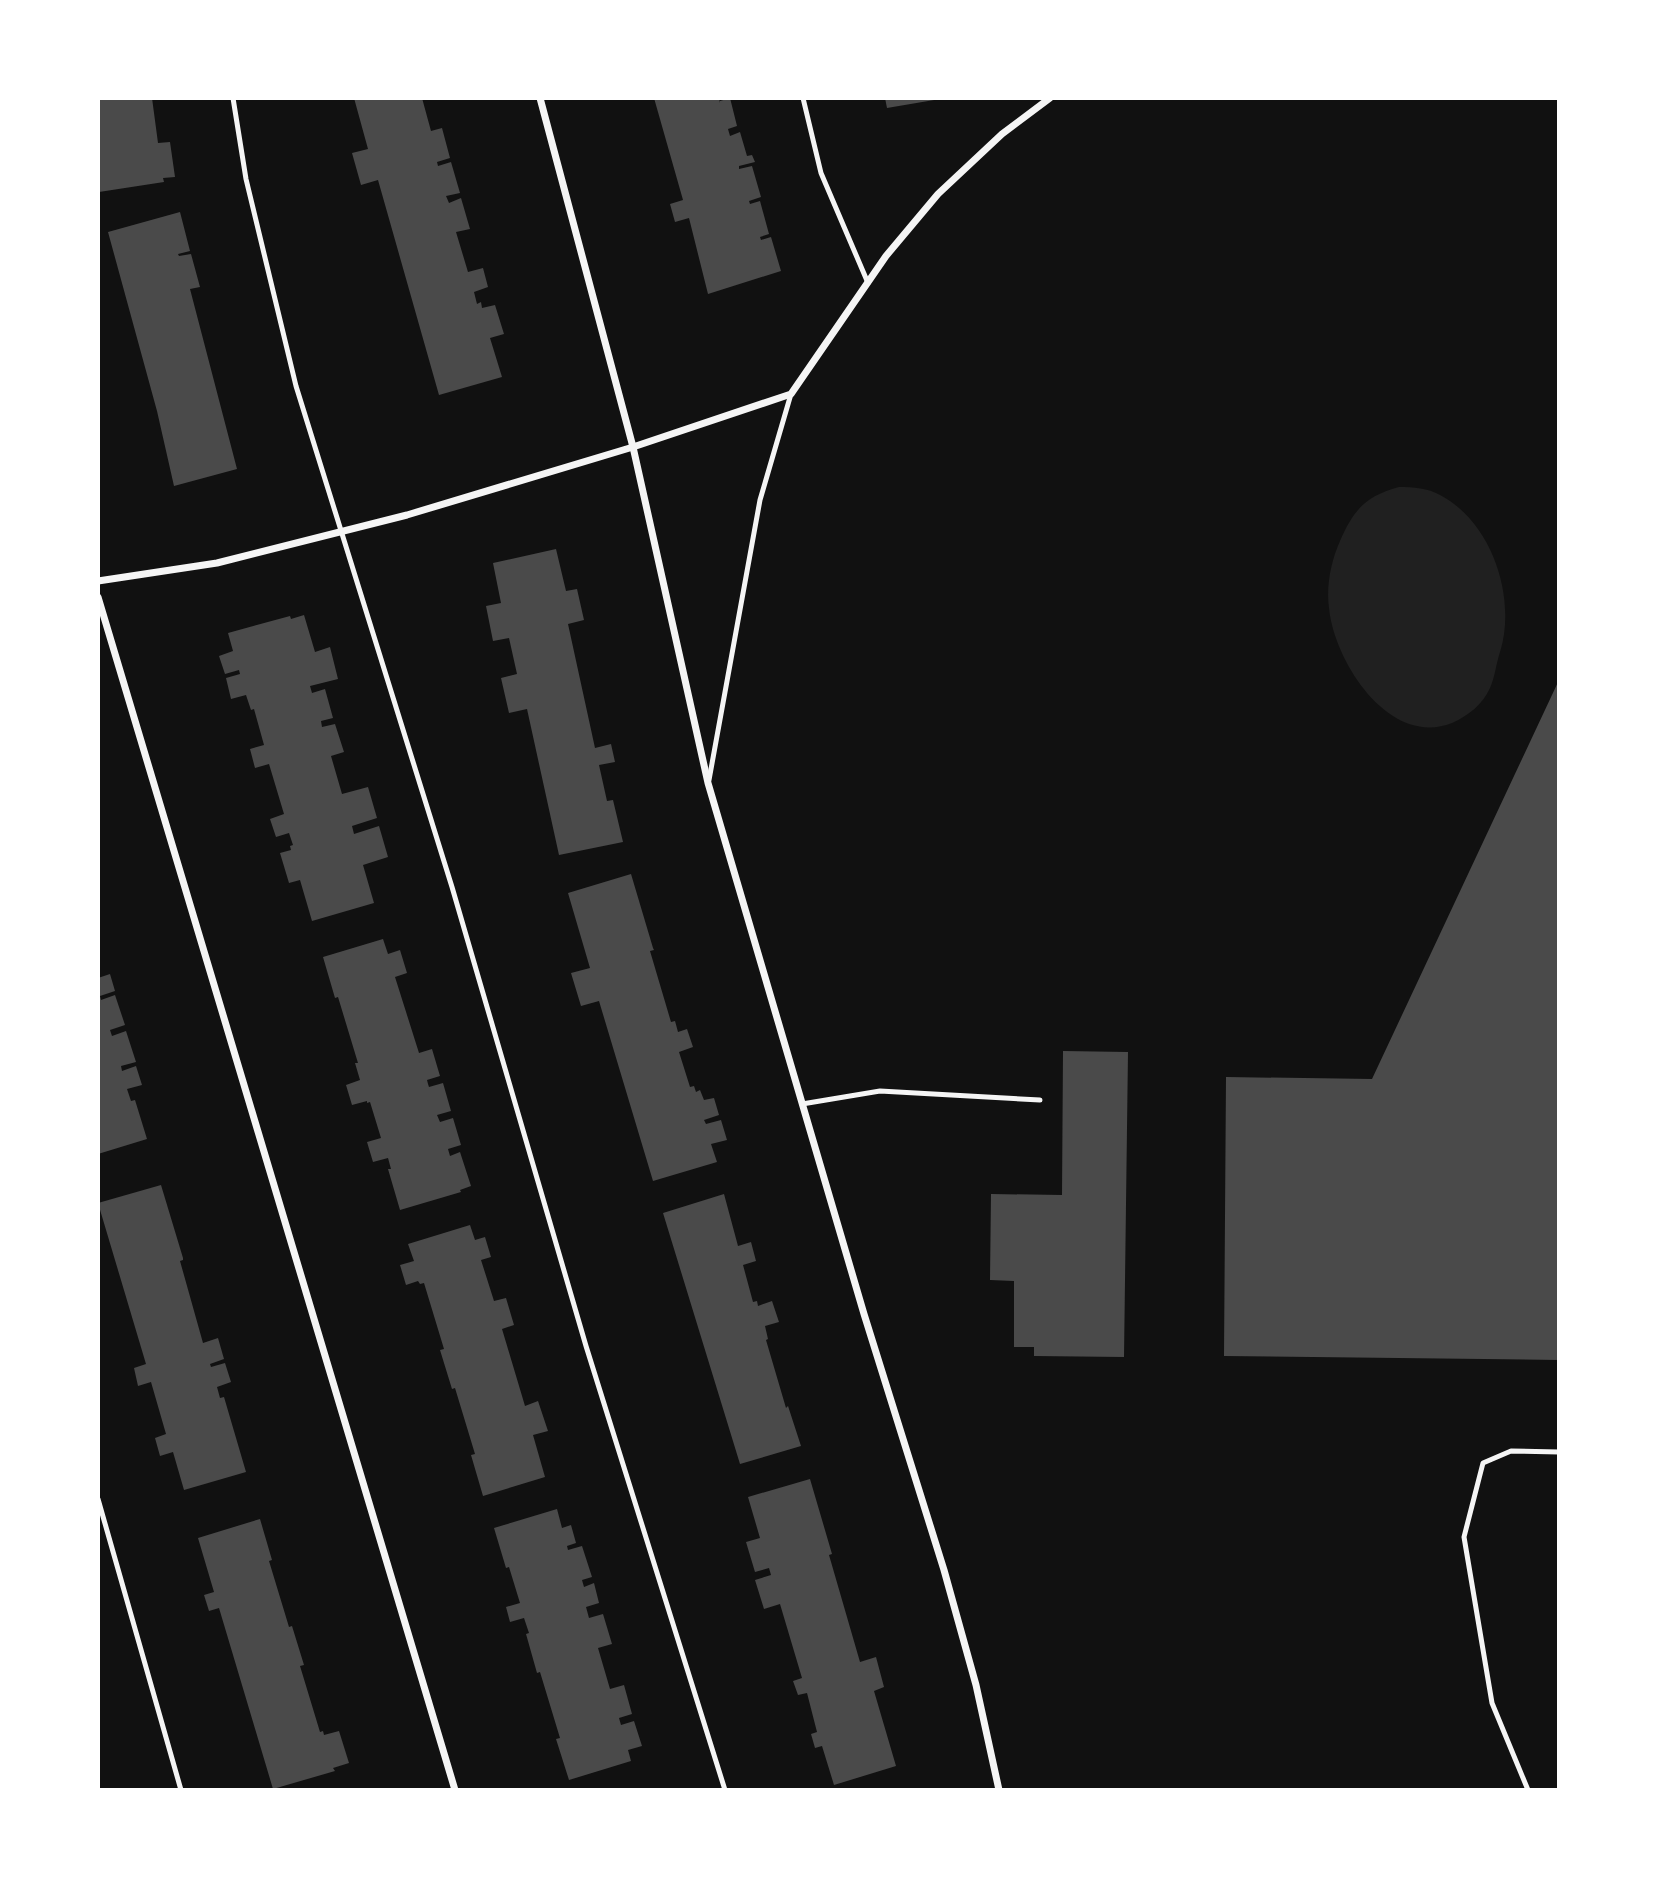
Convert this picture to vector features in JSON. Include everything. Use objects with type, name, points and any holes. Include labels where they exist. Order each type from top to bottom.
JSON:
[{"type":"street","points":[[540,98],[633,447],[708,783],[864,1314],[944,1570],[976,1685],[999,1790]]},
{"type":"street","points":[[98,581],[217,563],[342,532],[633,447],[791,394],[886,256],[938,194],[1002,134],[1050,98]]},
{"type":"street","points":[[98,597],[455,1790]]},
{"type":"lane","points":[[233,98],[246,179],[296,386],[452,887],[586,1346],[724,1790]]},
{"type":"lane","points":[[803,98],[821,173],[868,283]]},
{"type":"lane","points":[[708,783],[760,499],[791,394]]},
{"type":"lane","points":[[802,1104],[880,1091],[1040,1100]]},
{"type":"lane","points":[[1528,1790],[1492,1703],[1464,1537],[1483,1463],[1511,1451],[1559,1451]]},
{"type":"lane","points":[[98,1499],[181,1790]]},
{"type":"shaded area","points":[[1399,487],[1420,488],[1435,493],[1458,507],[1474,523],[1486,542],[1496,563],[1502,586],[1504,631],[1493,679],[1479,704],[1452,723],[1429,727],[1407,723],[1387,712],[1369,695],[1354,674],[1341,652],[1333,629],[1328,591],[1332,565],[1340,541],[1350,520],[1362,505]]},
{"type":"building","points":[[98,98],[152,98],[158,143],[170,142],[175,177],[163,178],[164,182],[99,192]]},
{"type":"building","points":[[354,98],[422,98],[431,131],[442,128],[450,158],[437,162],[438,166],[451,162],[460,193],[446,196],[449,203],[461,198],[470,229],[456,232],[468,272],[483,268],[488,287],[474,292],[477,304],[481,302],[482,308],[495,305],[504,334],[490,338],[502,377],[439,395],[378,180],[361,185],[352,153],[368,149]]},
{"type":"building","points":[[654,98],[719,98],[720,103],[730,98],[737,126],[728,129],[730,136],[740,132],[747,156],[752,155],[755,162],[739,166],[739,169],[752,166],[761,197],[749,201],[750,204],[760,201],[769,234],[760,237],[761,240],[771,237],[781,271],[708,294],[689,218],[675,222],[670,204],[683,200]]},
{"type":"building","points":[[885,98],[940,98],[940,99],[887,108]]},
{"type":"building","points":[[180,212],[190,251],[178,254],[191,254],[200,287],[190,289],[237,469],[174,486],[157,411],[108,232]]},
{"type":"building","points":[[556,549],[566,591],[577,589],[584,620],[568,624],[595,748],[611,744],[615,762],[599,765],[607,801],[613,800],[623,842],[559,855],[527,709],[509,713],[501,678],[517,674],[509,638],[493,641],[486,606],[501,603],[493,563]]},
{"type":"building","points":[[304,615],[315,652],[330,647],[338,679],[310,686],[312,693],[325,689],[333,718],[321,721],[322,727],[335,724],[344,752],[331,756],[342,794],[368,787],[377,818],[352,826],[354,834],[379,826],[388,857],[363,865],[374,903],[312,921],[300,880],[289,883],[280,853],[291,850],[290,846],[293,845],[289,833],[276,837],[270,819],[284,814],[269,764],[255,768],[250,749],[264,745],[254,709],[251,710],[246,695],[231,699],[226,678],[240,674],[239,670],[225,674],[219,656],[233,651],[228,633],[290,616],[291,619]]},
{"type":"building","points":[[1559,680],[1559,1360],[1224,1356],[1226,1077],[1372,1079]]},
{"type":"building","points":[[631,874],[654,950],[650,951],[671,1022],[675,1021],[678,1032],[687,1029],[693,1047],[679,1052],[690,1087],[694,1086],[696,1092],[700,1090],[704,1100],[714,1098],[719,1115],[704,1120],[706,1124],[721,1120],[727,1140],[711,1144],[717,1162],[653,1181],[599,1001],[581,1006],[571,973],[590,968],[568,893]]},
{"type":"building","points":[[383,939],[388,954],[400,950],[407,973],[395,977],[419,1053],[432,1049],[440,1076],[427,1080],[428,1084],[429,1087],[443,1083],[451,1111],[437,1115],[440,1122],[453,1118],[461,1145],[448,1149],[450,1156],[460,1152],[471,1186],[460,1190],[461,1192],[400,1210],[388,1169],[391,1169],[388,1158],[373,1162],[367,1142],[381,1138],[370,1102],[352,1105],[346,1085],[360,1080],[355,1063],[358,1063],[323,957]]},
{"type":"building","points":[[110,974],[115,991],[100,996],[101,1000],[115,995],[125,1025],[110,1030],[112,1036],[126,1031],[136,1062],[121,1066],[122,1071],[136,1066],[142,1085],[127,1089],[131,1101],[135,1100],[147,1139],[98,1154],[98,978]]},
{"type":"building","points":[[1063,1051],[1128,1052],[1124,1357],[1034,1356],[1034,1347],[1014,1347],[1014,1281],[990,1280],[991,1194],[1062,1195]]},
{"type":"building","points":[[161,1185],[183,1258],[180,1261],[203,1343],[218,1338],[224,1359],[210,1364],[211,1367],[225,1363],[231,1382],[217,1387],[220,1398],[224,1397],[246,1472],[184,1490],[173,1452],[160,1456],[155,1438],[166,1434],[151,1382],[138,1386],[134,1368],[146,1364],[98,1203]]},
{"type":"building","points":[[724,1194],[738,1246],[751,1242],[756,1261],[743,1265],[753,1302],[757,1301],[758,1306],[772,1301],[779,1322],[765,1326],[766,1340],[786,1408],[788,1406],[801,1446],[740,1464],[663,1213]]},
{"type":"building","points":[[470,1225],[475,1240],[485,1237],[491,1257],[481,1260],[494,1301],[506,1298],[514,1325],[502,1329],[525,1406],[538,1401],[548,1431],[533,1435],[545,1477],[483,1496],[471,1455],[475,1454],[440,1350],[444,1349],[424,1283],[420,1284],[418,1281],[406,1285],[400,1265],[414,1261],[408,1244]]},
{"type":"building","points":[[810,1479],[860,1662],[876,1657],[884,1687],[874,1691],[896,1766],[834,1785],[822,1746],[815,1748],[811,1734],[817,1732],[807,1693],[798,1695],[793,1681],[802,1678],[780,1604],[764,1609],[755,1580],[771,1575],[769,1568],[755,1572],[746,1542],[760,1538],[748,1497]]},
{"type":"building","points":[[557,1509],[562,1528],[571,1525],[576,1543],[567,1546],[568,1550],[582,1546],[592,1577],[582,1580],[584,1587],[594,1583],[599,1603],[586,1607],[589,1618],[603,1614],[612,1644],[598,1648],[610,1689],[624,1685],[632,1714],[619,1718],[621,1725],[634,1721],[642,1746],[628,1750],[631,1761],[569,1780],[556,1739],[560,1738],[540,1672],[537,1673],[524,1618],[510,1622],[506,1607],[520,1603],[494,1528]]},
{"type":"building","points":[[260,1519],[272,1560],[269,1561],[304,1665],[300,1666],[320,1732],[323,1731],[324,1735],[339,1731],[349,1763],[333,1768],[335,1771],[273,1789],[219,1608],[209,1611],[204,1595],[214,1592],[198,1538]]}]
